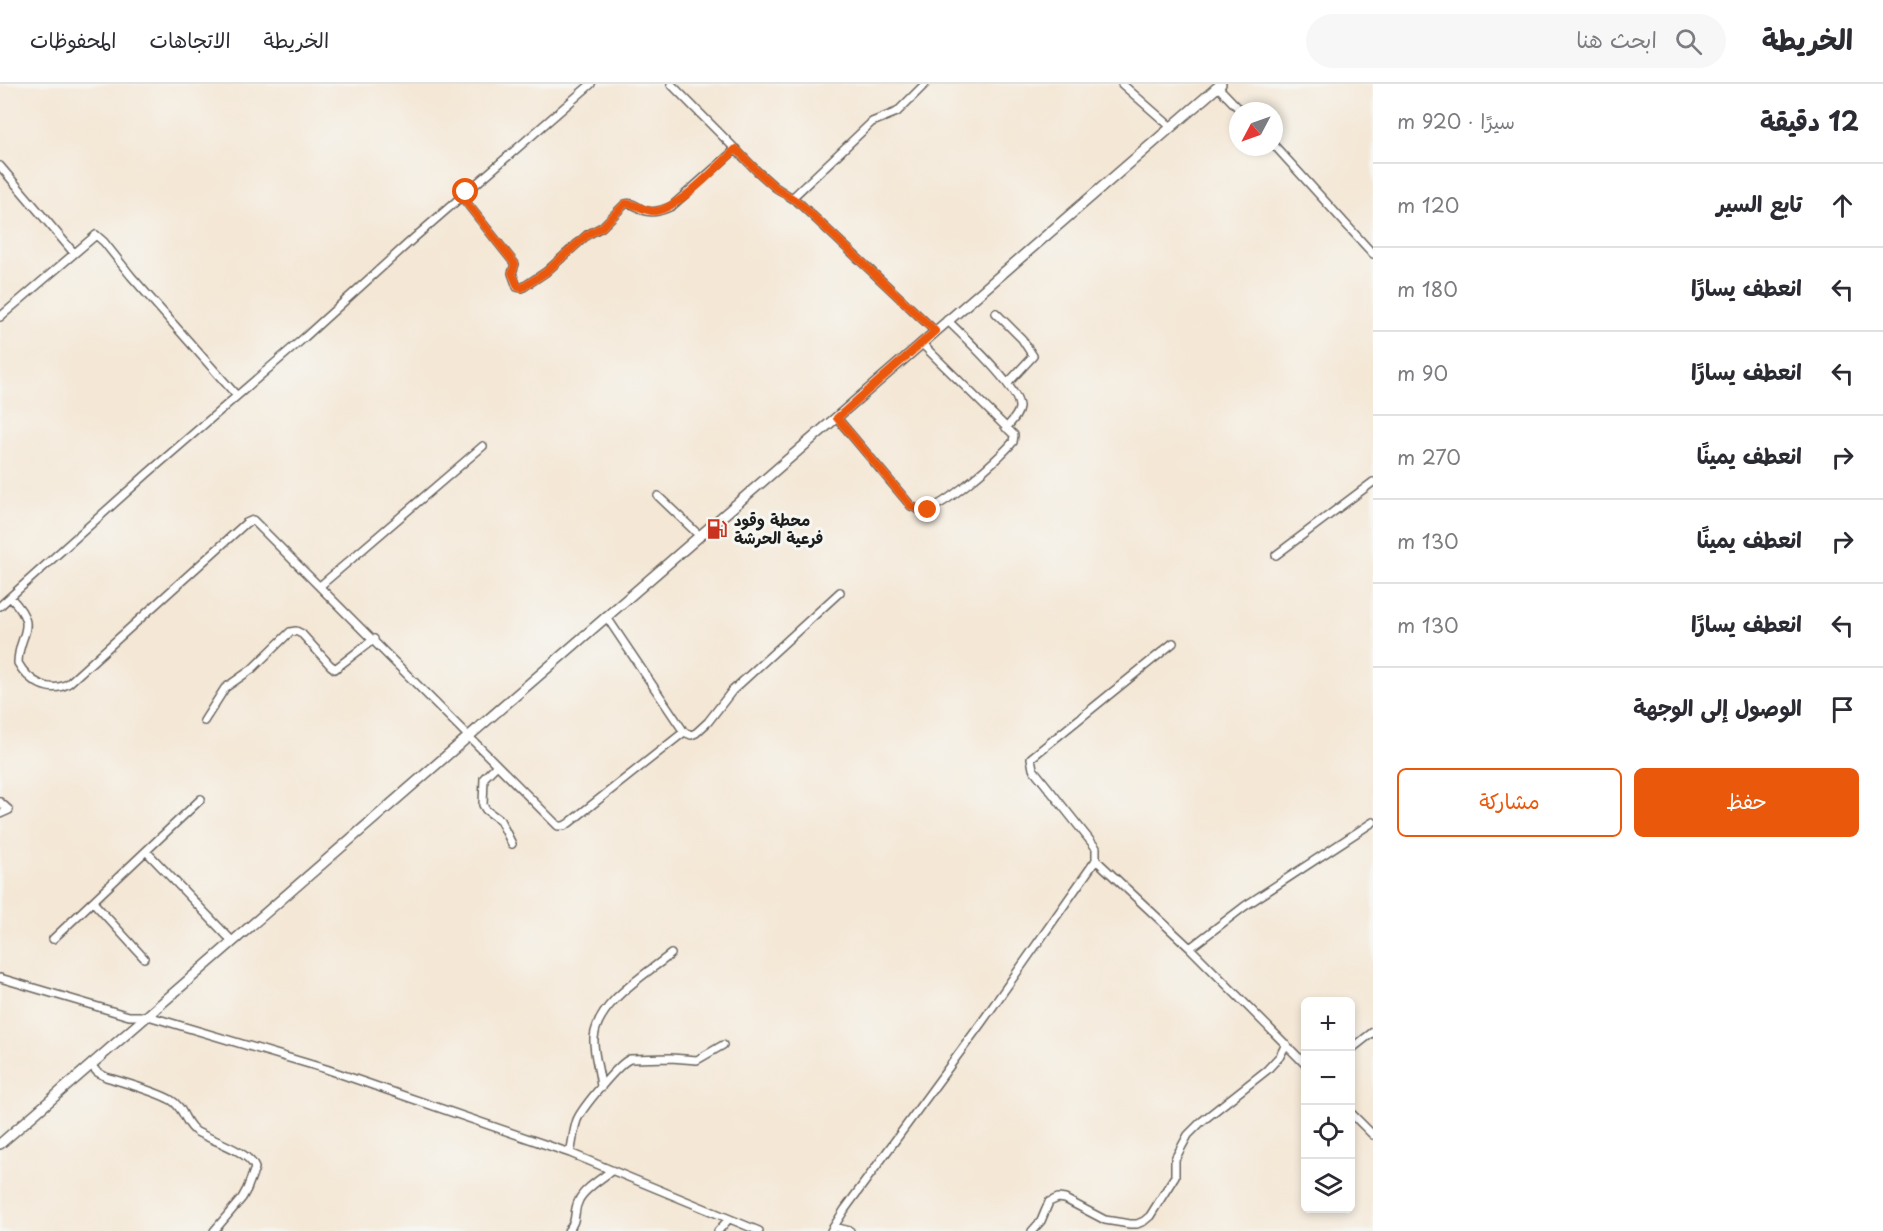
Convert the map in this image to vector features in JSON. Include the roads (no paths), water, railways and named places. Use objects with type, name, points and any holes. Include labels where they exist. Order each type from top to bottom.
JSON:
[{"type":"street","points":[[0,606],[591,84]]},
{"type":"street","points":[[671,84],[757,171],[792,198],[935,331]]},
{"type":"street","points":[[792,198],[872,122],[897,112],[925,84]]},
{"type":"street","points":[[1122,84],[1171,127]]},
{"type":"street","points":[[0,1143],[1220,85],[1234,102]]},
{"type":"street","points":[[462,197],[515,264],[513,276],[518,287],[522,288],[546,272],[587,235],[602,227],[625,204],[630,203],[650,212],[667,208],[705,178],[736,149]]},
{"type":"street","points":[[1283,155],[1373,254]]},
{"type":"street","points":[[0,166],[74,253]]},
{"type":"street","points":[[1,315],[94,236],[98,236],[237,396]]},
{"type":"street","points":[[996,313],[1022,339],[1033,356],[1008,383]]},
{"type":"street","points":[[947,320],[1008,383],[1017,397],[1019,407],[1017,416],[1006,428]]},
{"type":"street","points":[[837,418],[911,506],[916,509],[924,510],[951,496],[1004,453],[1014,440],[1014,435],[921,343]]},
{"type":"street","points":[[320,586],[483,446]]},
{"type":"street","points":[[1276,555],[1373,482]]},
{"type":"street","points":[[658,496],[700,536]]},
{"type":"street","points":[[10,597],[24,616],[27,628],[18,663],[32,681],[50,688],[58,688],[75,677],[250,520],[256,521],[555,824],[564,826],[684,732]]},
{"type":"street","points":[[606,616],[684,732],[693,735],[702,728],[732,691],[840,592]]},
{"type":"street","points":[[204,721],[225,688],[252,669],[290,632],[302,634],[336,669],[374,639]]},
{"type":"street","points":[[849,1231],[832,1229],[1096,860],[1095,848],[1033,769],[1031,758],[1173,643]]},
{"type":"street","points":[[497,765],[484,778],[483,805],[500,820],[512,844]]},
{"type":"street","points":[[53,939],[201,799]]},
{"type":"street","points":[[0,802],[9,810],[0,814]]},
{"type":"street","points":[[1190,948],[1245,906],[1373,822]]},
{"type":"street","points":[[146,851],[232,941]]},
{"type":"street","points":[[1096,860],[1190,948],[1301,1061]]},
{"type":"street","points":[[93,902],[144,958]]},
{"type":"street","points":[[601,1088],[594,1040],[600,1017],[612,1001],[671,954]]},
{"type":"street","points":[[0,978],[129,1016],[148,1016],[326,1069],[570,1153],[759,1231]]},
{"type":"street","points":[[1355,1046],[1373,1032]]},
{"type":"street","points":[[1032,1231],[1041,1221],[1049,1202],[1058,1198],[1065,1199],[1105,1220],[1130,1224],[1144,1221],[1164,1197],[1175,1176],[1175,1158],[1188,1135],[1267,1070],[1280,1056],[1286,1044]]},
{"type":"street","points":[[570,1153],[579,1116],[622,1063],[627,1060],[671,1058],[697,1060],[723,1045]]},
{"type":"street","points":[[91,1065],[106,1077],[171,1100],[180,1108],[194,1130],[238,1152],[253,1163],[255,1168],[247,1189],[214,1231]]},
{"type":"street","points":[[1355,1117],[1373,1135]]},
{"type":"street","points":[[568,1231],[575,1221],[579,1198],[611,1171]]},
{"type":"street","points":[[718,1231],[728,1220]]},
{"type":"place","name":"محطة وقود فرعية الحرشة","points":[[717,529]]}]
